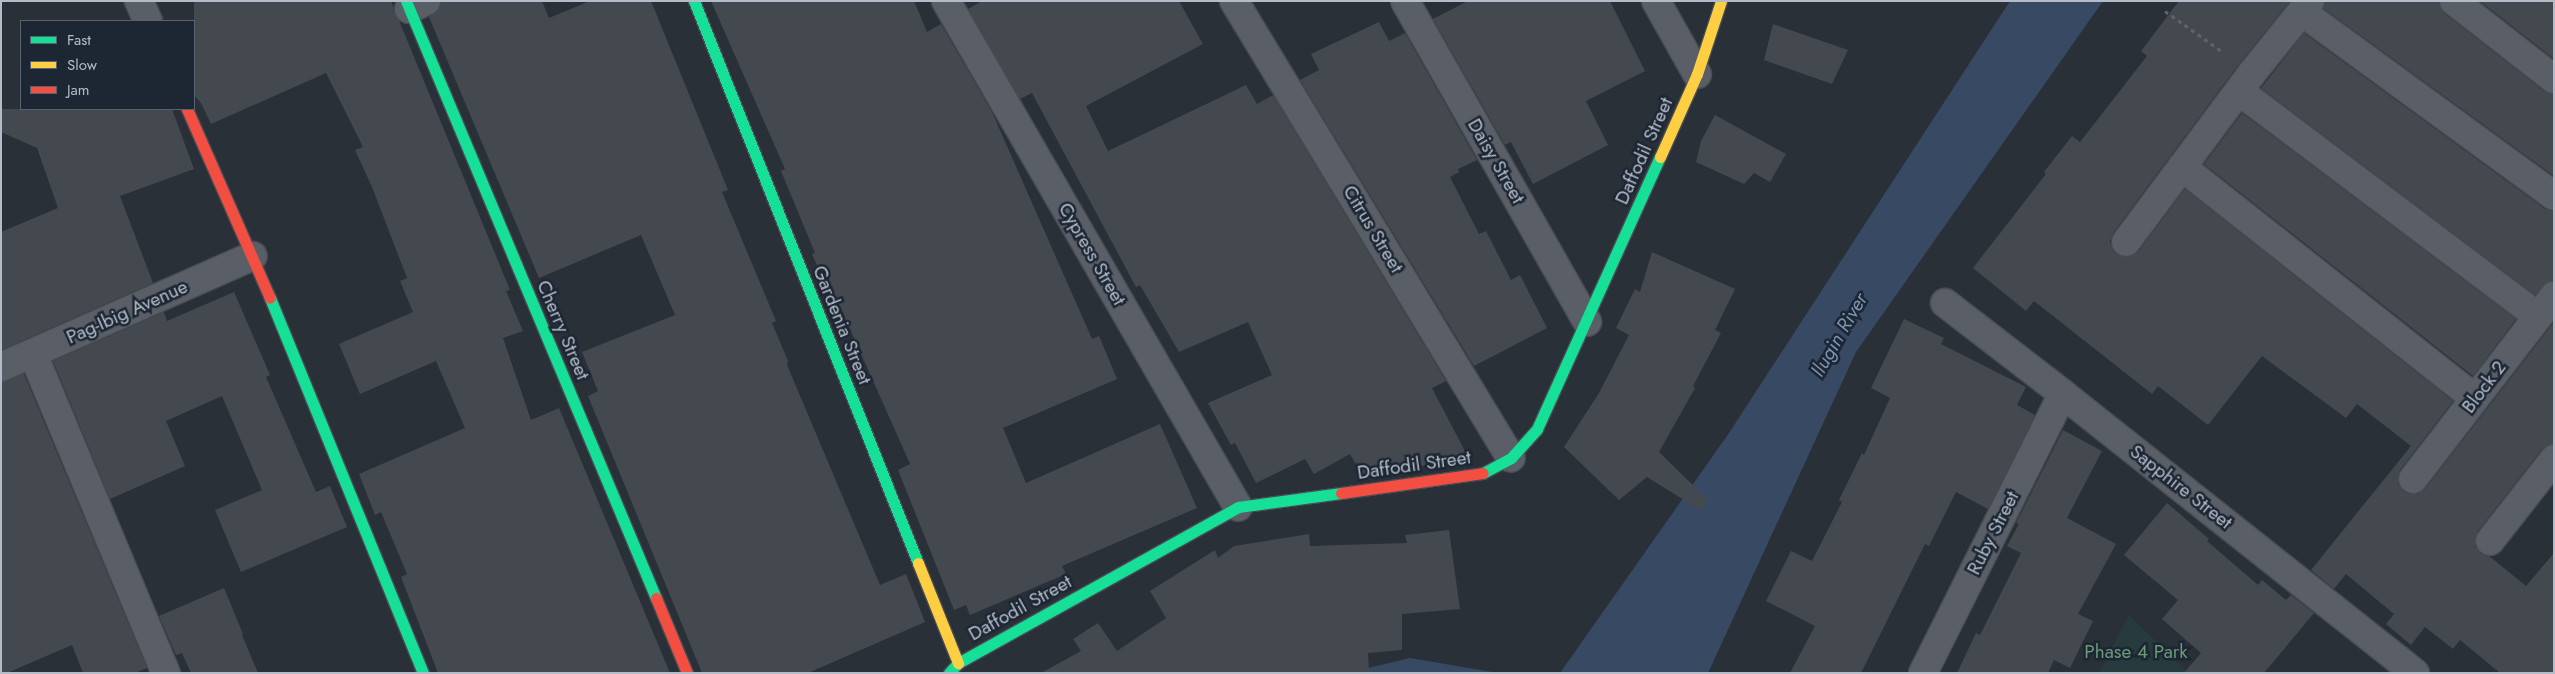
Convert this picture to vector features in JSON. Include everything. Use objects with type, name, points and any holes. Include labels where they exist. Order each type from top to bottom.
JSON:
[{"type":"street","points":[[139,1],[148,20]]},
{"type":"street","name":"Gardenia Street","points":[[694,1],[958,663]]},
{"type":"street","name":"Cypress Street","points":[[946,1],[1238,508]]},
{"type":"street","name":"Citrus Street","points":[[1234,1],[1511,458]]},
{"type":"street","name":"Daisy Street","points":[[1404,1],[1587,322]]},
{"type":"street","points":[[1656,1],[1697,74]]},
{"type":"street","name":"Daffodil Street","points":[[949,673],[958,663],[1238,508],[1480,474],[1511,458],[1537,428],[1587,322],[1697,74],[1721,1]]},
{"type":"street","points":[[2454,1],[2554,79]]},
{"type":"street","name":"Cherry Street","points":[[414,4],[687,673]]},
{"type":"street","points":[[2126,242],[2245,82],[2306,7],[2554,196]]},
{"type":"street","points":[[2245,82],[2546,306]]},
{"type":"street","points":[[187,110],[253,256],[423,673]]},
{"type":"street","points":[[2182,167],[2475,398]]},
{"type":"street","name":"Pag-Ibig Avenue","points":[[1,367],[253,256]]},
{"type":"street","name":"Sapphire Street","points":[[1945,303],[2415,673]]},
{"type":"street","name":"Block 2","points":[[2413,479],[2546,306]]},
{"type":"street","points":[[33,354],[166,673]]},
{"type":"street","name":"Ruby Street","points":[[1923,673],[2063,394]]},
{"type":"street","points":[[2490,541],[2554,459]]},
{"type":"path","points":[[2165,11],[2245,82]]},
{"type":"green space","name":"Phase 4 Park","points":[[2129,615],[2188,673],[2099,673]]},
{"type":"water","name":"Ilugin River","points":[[2010,1],[2103,1],[1856,352],[1708,673],[1560,673],[1729,433]]},
{"type":"water","points":[[1410,658],[1498,673],[1347,673]]},
{"type":"building","points":[[194,1],[391,1],[510,290],[506,291],[523,331],[503,338],[531,420],[559,408],[670,673],[438,673],[401,577],[407,574],[381,512],[375,515],[359,474],[465,428],[436,361],[360,394],[339,344],[413,312],[400,281],[407,278],[372,187],[355,150],[363,147],[326,73],[211,124],[201,103],[195,96]]},
{"type":"building","points":[[441,1],[542,1],[549,18],[590,1],[651,1],[728,190],[722,192],[776,321],[772,323],[788,361],[787,365],[880,585],[906,574],[925,622],[808,673],[702,673],[588,396],[598,391],[582,352],[675,315],[641,235],[539,278],[429,17],[438,10]]},
{"type":"building","points":[[711,1],[914,1],[927,32],[941,24],[992,112],[1092,339],[1099,336],[1117,379],[1003,428],[1026,483],[1160,424],[1197,508],[1062,566],[1066,574],[970,615],[966,605],[954,610],[898,470],[910,464],[834,293],[830,295],[812,254],[815,253],[781,171],[785,169]]},
{"type":"building","points":[[982,1],[1179,1],[1203,44],[1086,106],[1108,151],[1246,85],[1257,104],[1273,95],[1446,381],[1432,388],[1467,455],[1455,462],[1361,474],[1350,454],[1314,474],[1305,459],[1256,483],[1235,443],[1231,445],[1208,403],[1272,375],[1248,322],[1179,352],[1140,285],[1136,287],[1032,93],[1020,99],[968,9]]},
{"type":"building","points":[[1468,1],[1610,1],[1645,71],[1586,101],[1608,145],[1533,184],[1511,142],[1505,145],[1433,19]]},
{"type":"building","points":[[2179,1],[2290,1],[2239,64],[2113,233],[2110,241],[2112,249],[2116,254],[2124,257],[2132,256],[2138,252],[2185,189],[2453,401],[2400,470],[2398,484],[2403,491],[2410,494],[2418,494],[2425,489],[2554,322],[2554,444],[2542,449],[2478,531],[2475,546],[2480,553],[2489,556],[2526,586],[2554,553],[2554,673],[2500,673],[2460,640],[2453,649],[2425,627],[2411,645],[2386,624],[2394,614],[2346,574],[2334,589],[2311,570],[2411,446],[2357,404],[2346,418],[2262,356],[2208,425],[2158,386],[2152,394],[2034,301],[2026,311],[1973,268],[2046,174],[2044,172],[2072,136],[2080,142],[2147,56],[2141,51]]},
{"type":"building","points":[[2325,1],[2439,1],[2444,13],[2544,91],[2554,94],[2554,176],[2323,8]]},
{"type":"building","points":[[2480,1],[2554,1],[2554,59]]},
{"type":"building","points":[[1379,22],[1389,41],[1405,33],[1477,160],[1458,169],[1459,172],[1450,177],[1479,234],[1486,231],[1511,280],[1520,275],[1547,328],[1474,366],[1300,80],[1319,70],[1311,54]]},
{"type":"building","points":[[1773,24],[1848,50],[1832,84],[1764,60]]},
{"type":"building","points":[[2304,33],[2545,209],[2554,211],[2554,281],[2548,282],[2535,295],[2261,88]]},
{"type":"building","points":[[1,109],[172,110],[194,169],[120,196],[153,283],[1,350],[1,232],[58,208],[37,148],[1,132]]},
{"type":"building","points":[[2242,113],[2516,319],[2473,376],[2204,164]]},
{"type":"building","points":[[1715,115],[1786,154],[1770,182],[1754,173],[1744,184],[1696,162],[1701,141]]},
{"type":"building","points":[[1652,252],[1735,289],[1715,330],[1721,333],[1693,386],[1695,388],[1659,452],[1708,500],[1700,510],[1647,477],[1619,500],[1564,447],[1599,393],[1629,335],[1616,328],[1635,289],[1640,292]]},
{"type":"building","points":[[234,292],[270,375],[266,377],[316,492],[330,486],[347,527],[241,572],[215,510],[262,490],[222,396],[166,421],[185,466],[110,499],[53,361],[164,312],[167,321]]},
{"type":"building","points":[[1904,319],[1944,338],[1941,344],[2026,387],[2017,405],[2035,415],[1988,509],[1956,492],[1929,546],[1925,544],[1861,673],[1790,673],[1815,626],[1766,601],[1791,551],[1812,561],[1842,502],[1839,500],[1862,453],[1864,455],[1890,398],[1871,388]]},
{"type":"building","points":[[24,374],[147,668],[135,673],[83,673],[72,645],[7,673],[1,673],[1,382]]},
{"type":"building","points":[[2063,430],[2102,451],[2067,518],[2116,544],[2078,614],[2093,621],[2070,668],[2054,660],[2048,673],[1957,673],[1976,633],[1980,635],[2021,553],[2007,546],[2019,524],[2016,523]]},
{"type":"building","points":[[2167,503],[2258,585],[2262,580],[2286,600],[2291,595],[2314,613],[2264,673],[2184,673],[2201,653],[2162,619],[2178,600],[2124,555]]},
{"type":"building","points":[[1449,530],[1460,609],[1402,614],[1402,650],[1368,653],[1369,673],[1041,673],[1081,651],[1073,639],[1098,623],[1117,651],[1166,618],[1150,591],[1215,550],[1218,558],[1234,546],[1309,534],[1310,546],[1407,543],[1405,535]]},
{"type":"building","points":[[224,588],[258,673],[191,673],[182,653],[176,655],[159,616]]},
{"type":"traffic: fast","points":[[406,1],[656,598]]},
{"type":"traffic: fast","points":[[694,1],[918,563]]},
{"type":"traffic: fast","points":[[1483,473],[1511,458],[1537,429],[1660,157]]},
{"type":"traffic: fast","points":[[270,298],[423,673]]},
{"type":"traffic: fast","points":[[949,673],[958,663],[1238,507],[1341,493]]},
{"type":"traffic: slow","points":[[1660,157],[1697,74],[1721,1]]},
{"type":"traffic: slow","points":[[918,563],[958,663]]},
{"type":"traffic: jam","points":[[187,110],[270,298]]},
{"type":"traffic: jam","points":[[1341,493],[1483,473]]},
{"type":"traffic: jam","points":[[656,598],[687,673]]}]
